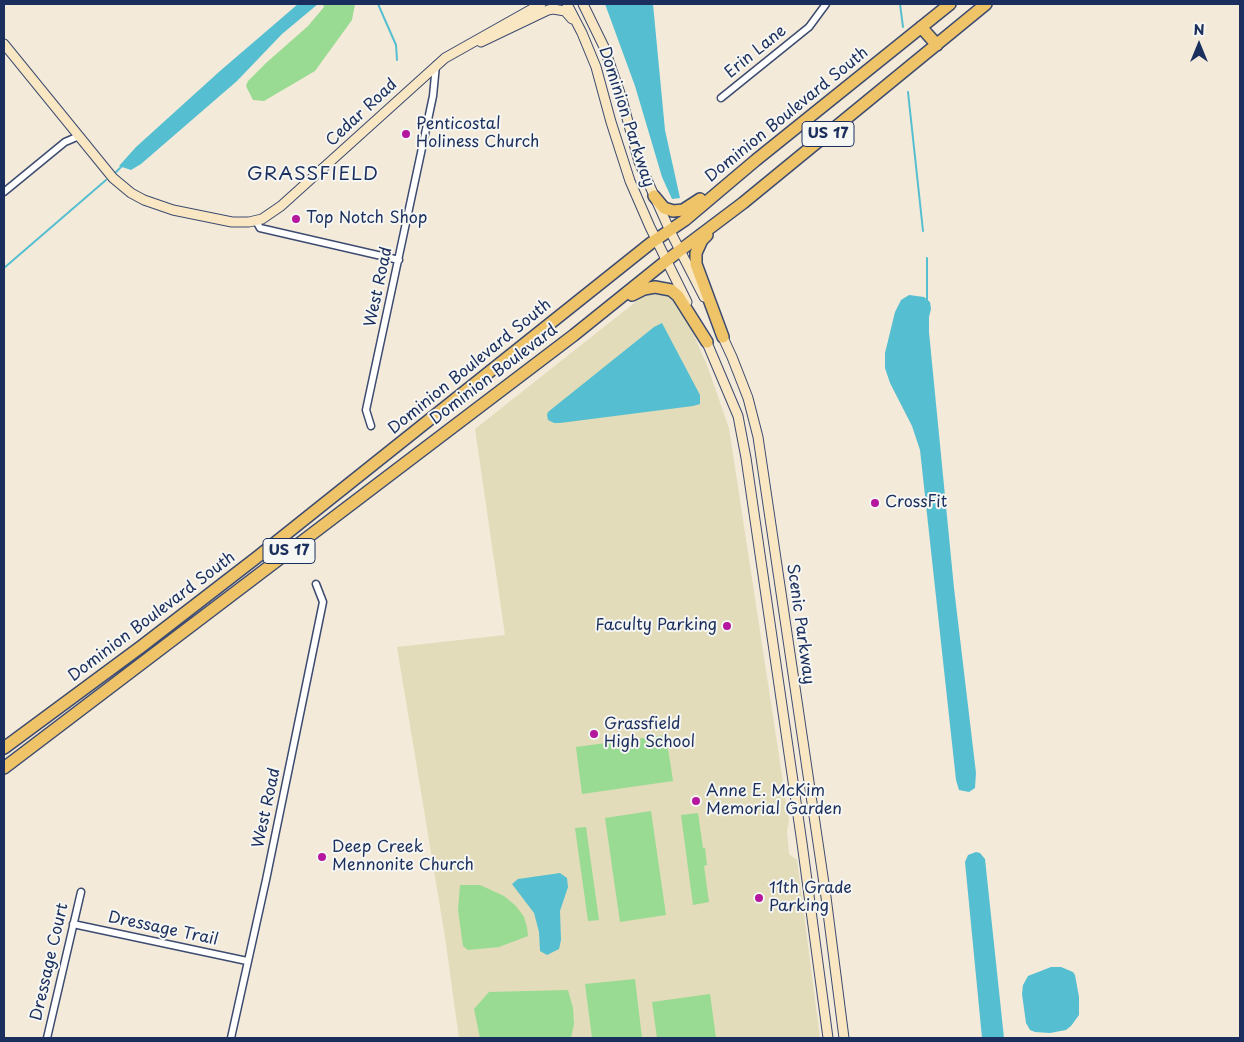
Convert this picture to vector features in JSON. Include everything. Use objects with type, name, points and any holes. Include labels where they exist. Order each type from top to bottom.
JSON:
[{"type":"highway","name":"Dominion Boulevard South","points":[[4,748],[166,628],[657,239],[670,231],[950,4]]},
{"type":"highway","name":"US 17","points":[[591,322],[666,261],[731,212],[986,4]]},
{"type":"highway","points":[[921,27],[937,45]]},
{"type":"highway","points":[[654,196],[664,208],[673,211],[683,210],[736,177]]},
{"type":"highway","points":[[723,338],[699,276],[696,252],[702,240],[731,212]]},
{"type":"highway","points":[[591,322],[611,314],[634,294],[644,289],[664,288],[678,296],[707,342]]},
{"type":"highway","name":"Dominion Boulevard","points":[[4,768],[591,322]]},
{"type":"highway","points":[[450,404],[462,420]]},
{"type":"street","name":"Cedar Road","points":[[5,50],[113,178],[131,193],[144,200],[206,218],[238,223],[256,221],[270,215],[304,187],[436,65],[451,54],[541,4]]},
{"type":"street","name":"Dominion Parkway","points":[[567,4],[596,67],[630,181],[657,239]]},
{"type":"street","name":"Dominion Parkway","points":[[583,4],[604,47],[621,96],[639,162],[670,231]]},
{"type":"street","name":"Erin Lane","points":[[721,98],[809,27],[826,4]]},
{"type":"street","points":[[451,54],[553,9],[565,11],[579,28]]},
{"type":"street","name":"West Road","points":[[371,426],[366,410],[433,96],[436,65]]},
{"type":"street","points":[[4,192],[65,142],[78,136]]},
{"type":"street","points":[[256,221],[260,228],[399,260]]},
{"type":"street","name":"Scenic Parkway","points":[[670,231],[723,338],[748,398],[758,438],[826,897],[844,1038]]},
{"type":"street","name":"Scenic Parkway","points":[[657,239],[666,261],[707,342],[738,416],[746,458],[802,843],[828,1038]]},
{"type":"street","name":"West Road","points":[[231,1038],[268,871],[323,602],[316,584]]},
{"type":"street","name":"Dressage Court","points":[[47,1038],[81,892]]},
{"type":"street","name":"Dressage Trail","points":[[73,924],[247,961]]},
{"type":"shaded area","name":"Grassfield High School","points":[[652,289],[669,292],[682,307],[708,368],[729,428],[789,821],[787,831],[789,854],[797,860],[820,1038],[459,1038],[445,937],[397,647],[505,635],[475,429]]},
{"type":"green space","points":[[323,4],[355,4],[352,20],[315,71],[264,101],[253,100],[246,86],[248,81],[308,26],[324,7]]},
{"type":"green space","points":[[666,735],[673,781],[582,794],[576,747]]},
{"type":"green space","points":[[651,811],[666,915],[620,922],[605,818]]},
{"type":"green space","points":[[698,813],[703,848],[705,848],[707,865],[704,866],[709,902],[693,905],[681,815]]},
{"type":"green space","points":[[586,827],[599,920],[588,921],[575,828]]},
{"type":"green space","points":[[460,885],[480,885],[504,896],[516,906],[524,917],[528,936],[499,947],[468,950],[463,946],[458,910]]},
{"type":"green space","points":[[635,979],[642,1038],[592,1038],[585,984]]},
{"type":"green space","points":[[568,990],[573,1008],[574,1024],[571,1038],[480,1038],[474,1009],[489,992]]},
{"type":"green space","points":[[710,994],[716,1038],[657,1038],[652,1002]]},
{"type":"water","points":[[298,4],[318,4],[282,34],[237,81],[141,164],[131,170],[119,166],[136,147]]},
{"type":"water","points":[[605,4],[653,4],[665,130],[680,198],[672,199],[662,177],[635,86]]},
{"type":"water","points":[[909,295],[924,297],[930,302],[931,309],[929,332],[954,588],[976,773],[975,788],[969,792],[959,790],[956,780],[920,450],[912,426],[890,383],[885,368],[885,353],[895,312],[901,300]]},
{"type":"water","points":[[662,323],[700,395],[700,404],[560,423],[548,420],[548,412],[654,327]]},
{"type":"water","points":[[976,852],[980,853],[985,859],[1004,1038],[982,1038],[965,862],[968,855]]},
{"type":"water","points":[[560,873],[567,878],[568,887],[560,911],[561,940],[559,949],[547,955],[540,951],[539,932],[534,913],[512,884],[518,879]]},
{"type":"water","points":[[1051,967],[1061,967],[1073,972],[1075,975],[1079,997],[1079,1015],[1066,1030],[1050,1033],[1035,1032],[1030,1030],[1026,1023],[1022,994],[1023,985],[1028,976]]},
{"type":"waterway","points":[[378,4],[396,45],[397,60]]},
{"type":"waterway","points":[[900,4],[903,27]]},
{"type":"waterway","points":[[908,92],[923,231]]},
{"type":"waterway","points":[[116,172],[123,165]]},
{"type":"waterway","points":[[4,268],[106,180]]},
{"type":"waterway","points":[[927,258],[927,300]]},
{"type":"place","name":"Penticostal Holiness Church","points":[[406,134]]},
{"type":"place","name":"Top Notch Shop","points":[[296,219]]},
{"type":"place","name":"CrossFit","points":[[875,503]]},
{"type":"place","name":"Faculty Parking","points":[[727,626]]},
{"type":"place","name":"Grassfield High School","points":[[594,734]]},
{"type":"place","name":"Anne E. McKim Memorial Garden","points":[[696,801]]},
{"type":"place","name":"Deep Creek Mennonite Church","points":[[322,857]]},
{"type":"place","name":"11th Grade Parking","points":[[759,898]]},
{"type":"district","name":"GRASSFIELD","points":[[313,175]]}]
